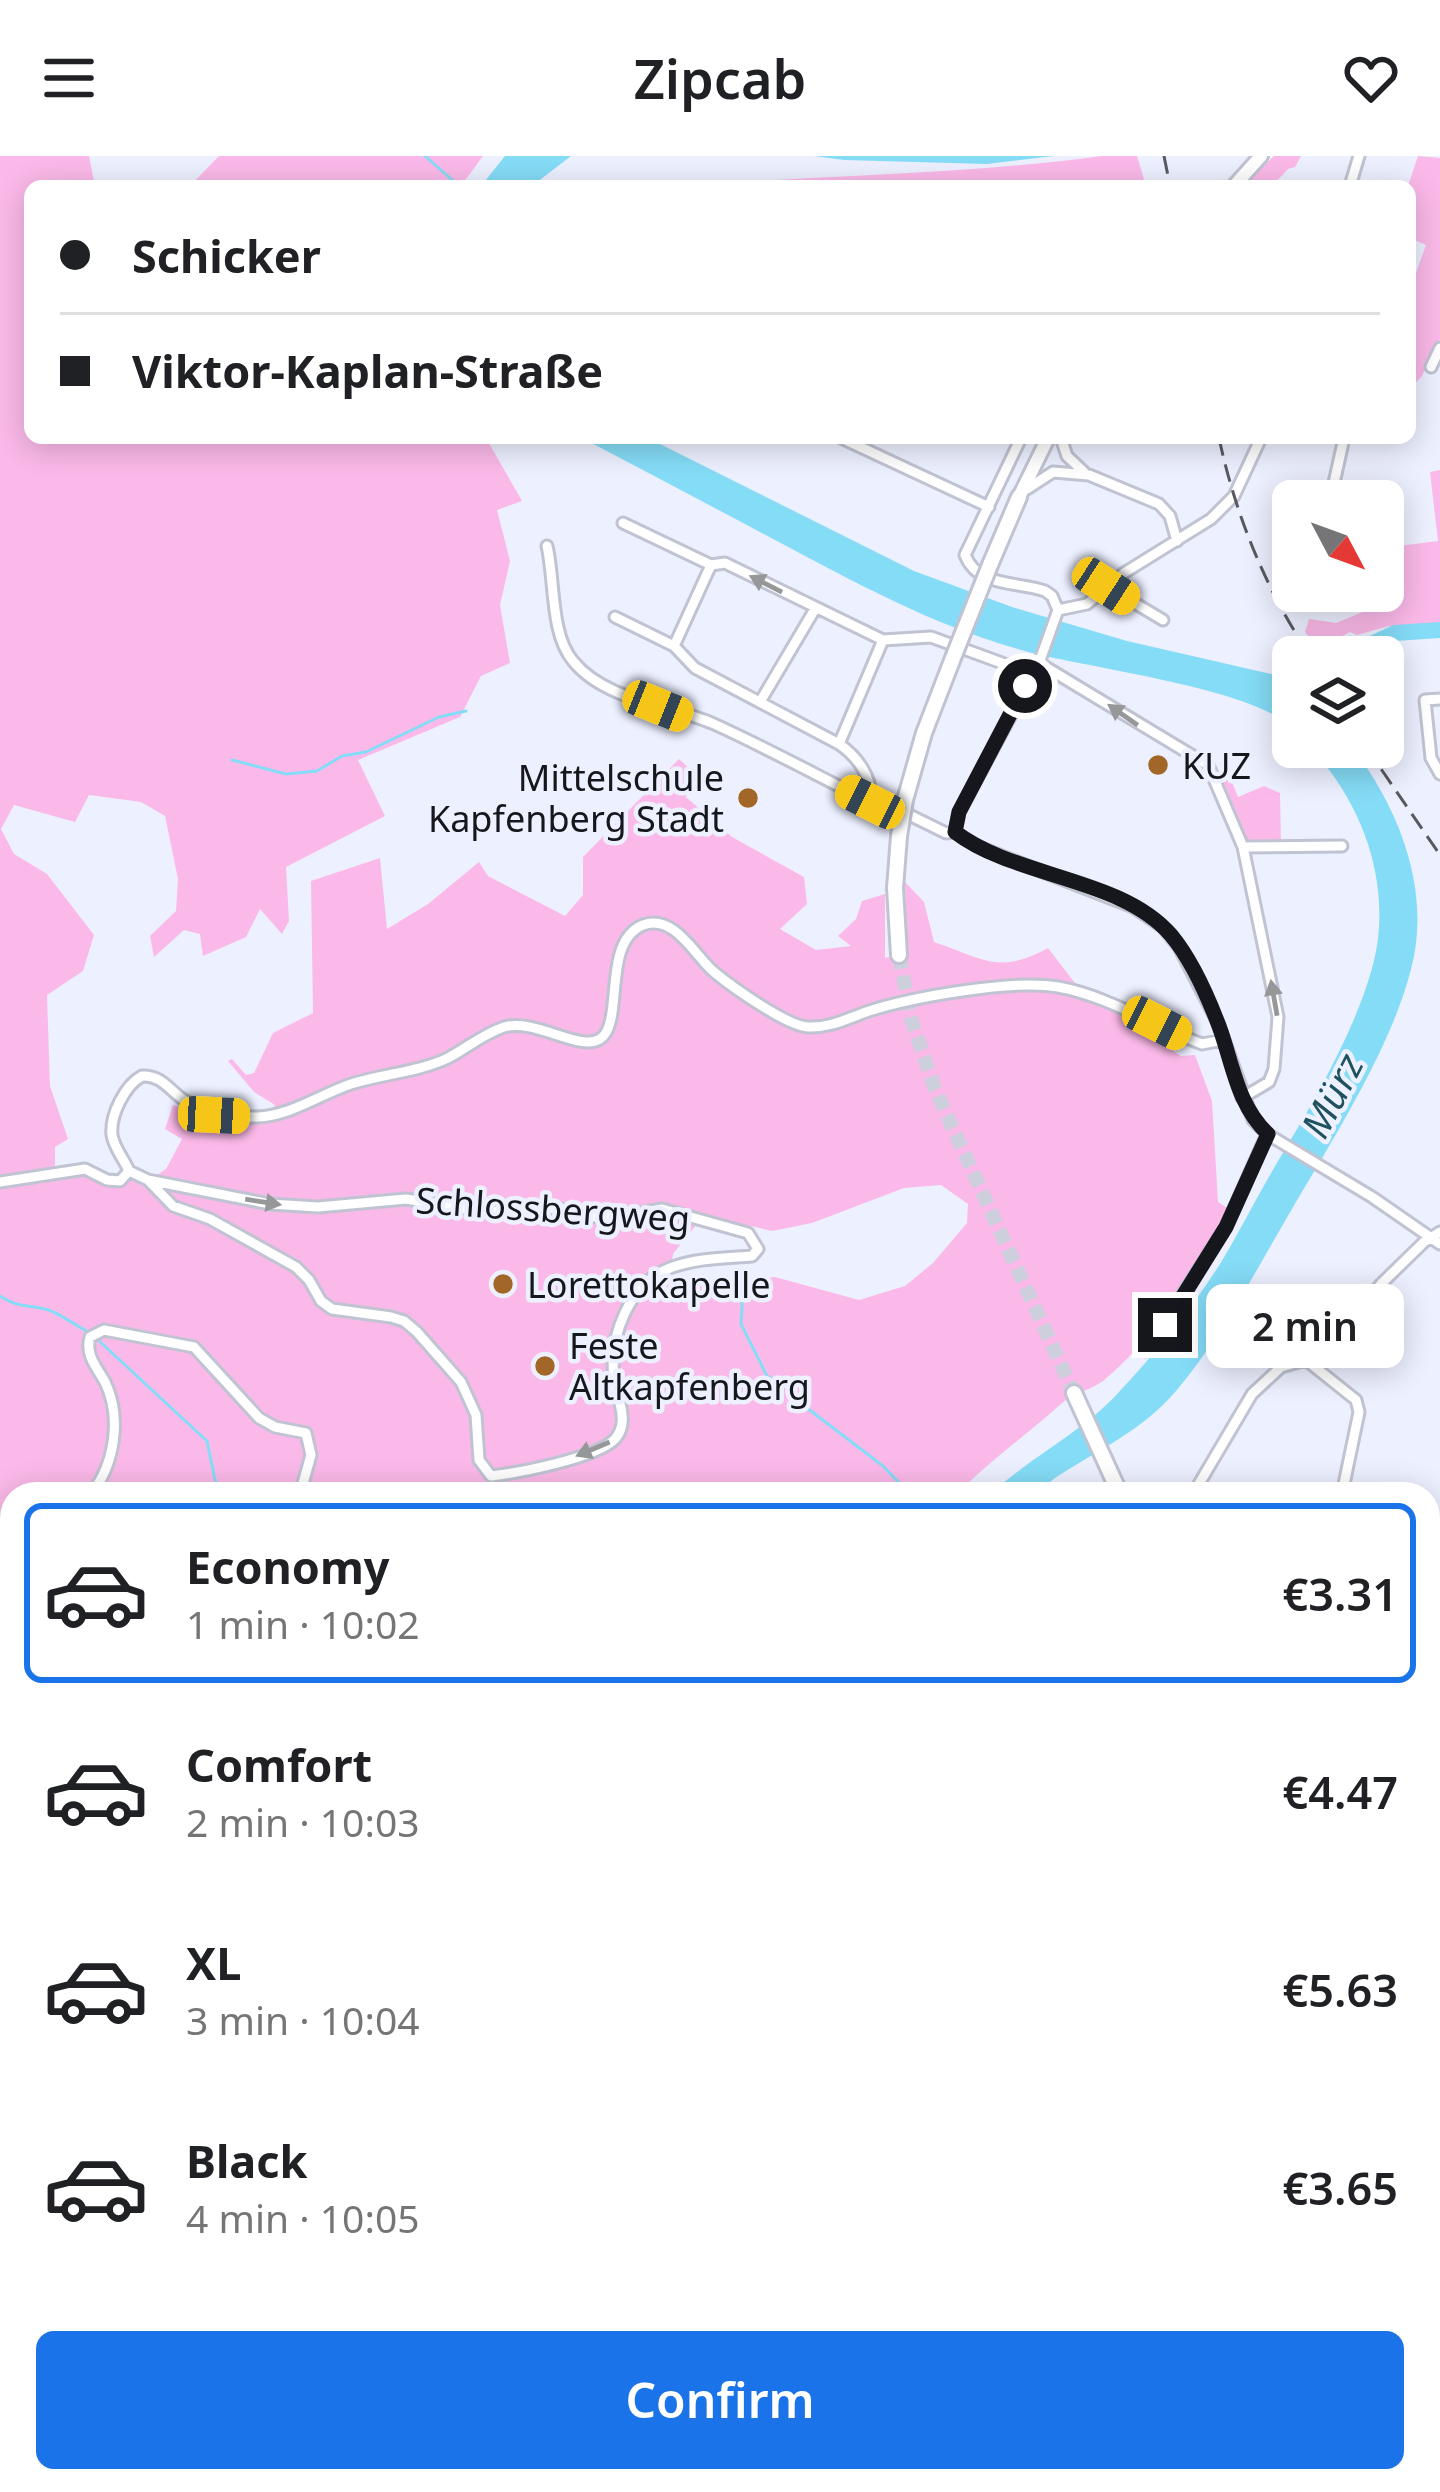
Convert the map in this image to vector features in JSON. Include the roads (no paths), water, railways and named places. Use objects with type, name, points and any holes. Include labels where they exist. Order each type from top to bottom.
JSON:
[{"type":"highway","points":[[899,955],[895,915],[905,800],[924,733],[1018,497]]},
{"type":"highway","points":[[1074,1393],[1115,1482]]},
{"type":"main road","points":[[1239,180],[1261,156]]},
{"type":"main road","points":[[1018,497],[1045,444]]},
{"type":"street","points":[[1431,367],[1440,348]]},
{"type":"street","points":[[854,444],[989,507]]},
{"type":"street","points":[[955,832],[959,812],[1035,669],[1058,610],[1045,591],[992,580],[968,563],[965,555],[1018,444]]},
{"type":"street","points":[[1029,444],[1040,455]]},
{"type":"street","points":[[1063,444],[1067,456],[1089,476]]},
{"type":"street","points":[[1058,610],[1087,604],[1106,586],[1211,519],[1234,496],[1258,444]]},
{"type":"street","points":[[1335,480],[1343,444]]},
{"type":"street","points":[[1018,497],[1053,472],[1089,476],[1159,504],[1170,516],[1177,541]]},
{"type":"street","points":[[622,523],[711,565],[724,563],[883,640],[932,638],[1035,669],[1208,765],[1244,847],[1278,1017],[1269,1082],[1242,1098]]},
{"type":"street","points":[[547,546],[562,639],[572,660],[586,673],[618,692],[708,721],[870,802],[890,805],[1152,918],[1179,946],[1223,1040],[1252,1120],[1438,1238]]},
{"type":"street","points":[[674,646],[711,565]]},
{"type":"street","points":[[1106,586],[1163,620]]},
{"type":"street","points":[[760,702],[815,609]]},
{"type":"street","points":[[614,617],[674,646],[695,668],[839,744],[859,761],[872,793],[870,802]]},
{"type":"street","points":[[839,744],[883,640]]},
{"type":"street","points":[[1440,699],[1425,700],[1431,758],[1440,774]]},
{"type":"street","points":[[1244,847],[1342,846]]},
{"type":"street","points":[[0,1182],[78,1169],[121,1181],[129,1171],[114,1144],[112,1125],[124,1094],[142,1076],[154,1076],[188,1103],[214,1115],[261,1117],[347,1085],[429,1065],[512,1025],[544,1028],[577,1042],[599,1040],[613,1018],[612,983],[619,958],[635,931],[645,924],[663,924],[733,987],[802,1027],[837,1024],[871,1011],[956,994],[1016,986],[1059,987],[1202,1044],[1223,1040]]},
{"type":"street","points":[[1146,1351],[1226,1227],[1268,1134]]},
{"type":"street","name":"Schlossbergweg","points":[[129,1171],[148,1180],[270,1204],[406,1198],[487,1212],[556,1208],[605,1219],[662,1209],[748,1233],[758,1249],[752,1256],[667,1268],[637,1293],[619,1323],[613,1373],[623,1421],[616,1438],[598,1451],[490,1476],[479,1460],[476,1415],[461,1382],[417,1332],[392,1317],[332,1309],[296,1267],[210,1219],[172,1206],[148,1180]]},
{"type":"street","points":[[1200,1482],[1252,1394],[1282,1367],[1306,1360],[1348,1325],[1424,1242],[1438,1238]]},
{"type":"street","points":[[97,1482],[111,1456],[114,1420],[106,1384],[88,1349],[90,1337],[104,1330],[194,1347],[259,1418],[306,1433],[312,1445],[303,1482]]},
{"type":"street","points":[[1306,1360],[1356,1400],[1359,1412],[1344,1482]]},
{"type":"water","points":[[505,156],[571,156],[540,180],[486,180]]},
{"type":"water","points":[[814,156],[1053,156],[987,164]]},
{"type":"water","points":[[593,444],[660,444],[914,571],[1012,607],[1127,641],[1272,674],[1272,715],[1208,691],[1025,651],[928,617]]},
{"type":"water","name":"Mürz","points":[[1327,768],[1367,768],[1397,823],[1414,881],[1416,940],[1402,1000],[1389,1031],[1250,1282],[1176,1391],[1135,1428],[1050,1482],[1005,1482],[1105,1406],[1185,1314],[1227,1252],[1354,1020],[1375,957],[1379,903],[1371,854]]},
{"type":"waterway","points":[[425,156],[452,180]]},
{"type":"waterway","points":[[1389,636],[1440,630]]},
{"type":"waterway","points":[[232,760],[286,774],[317,771],[342,756],[366,752],[439,717],[466,711]]},
{"type":"waterway","points":[[744,1273],[741,1324],[767,1376],[795,1393],[898,1482]]},
{"type":"waterway","points":[[0,1296],[52,1311],[88,1332]]},
{"type":"waterway","points":[[97,1339],[207,1441],[216,1482]]},
{"type":"tunnel","points":[[899,955],[912,1022],[935,1089],[1074,1393]]},
{"type":"railway","points":[[1164,156],[1169,180]]},
{"type":"railway","points":[[1221,444],[1254,552],[1298,636]]},
{"type":"railway","points":[[1380,768],[1440,855]]},
{"type":"place","name":"KUZ","points":[[1158,765]]},
{"type":"place","name":"Mittelschule Kapfenberg Stadt","points":[[748,798]]},
{"type":"place","name":"Lorettokapelle","points":[[503,1284]]},
{"type":"place","name":"Feste Altkapfenberg","points":[[545,1366]]}]
